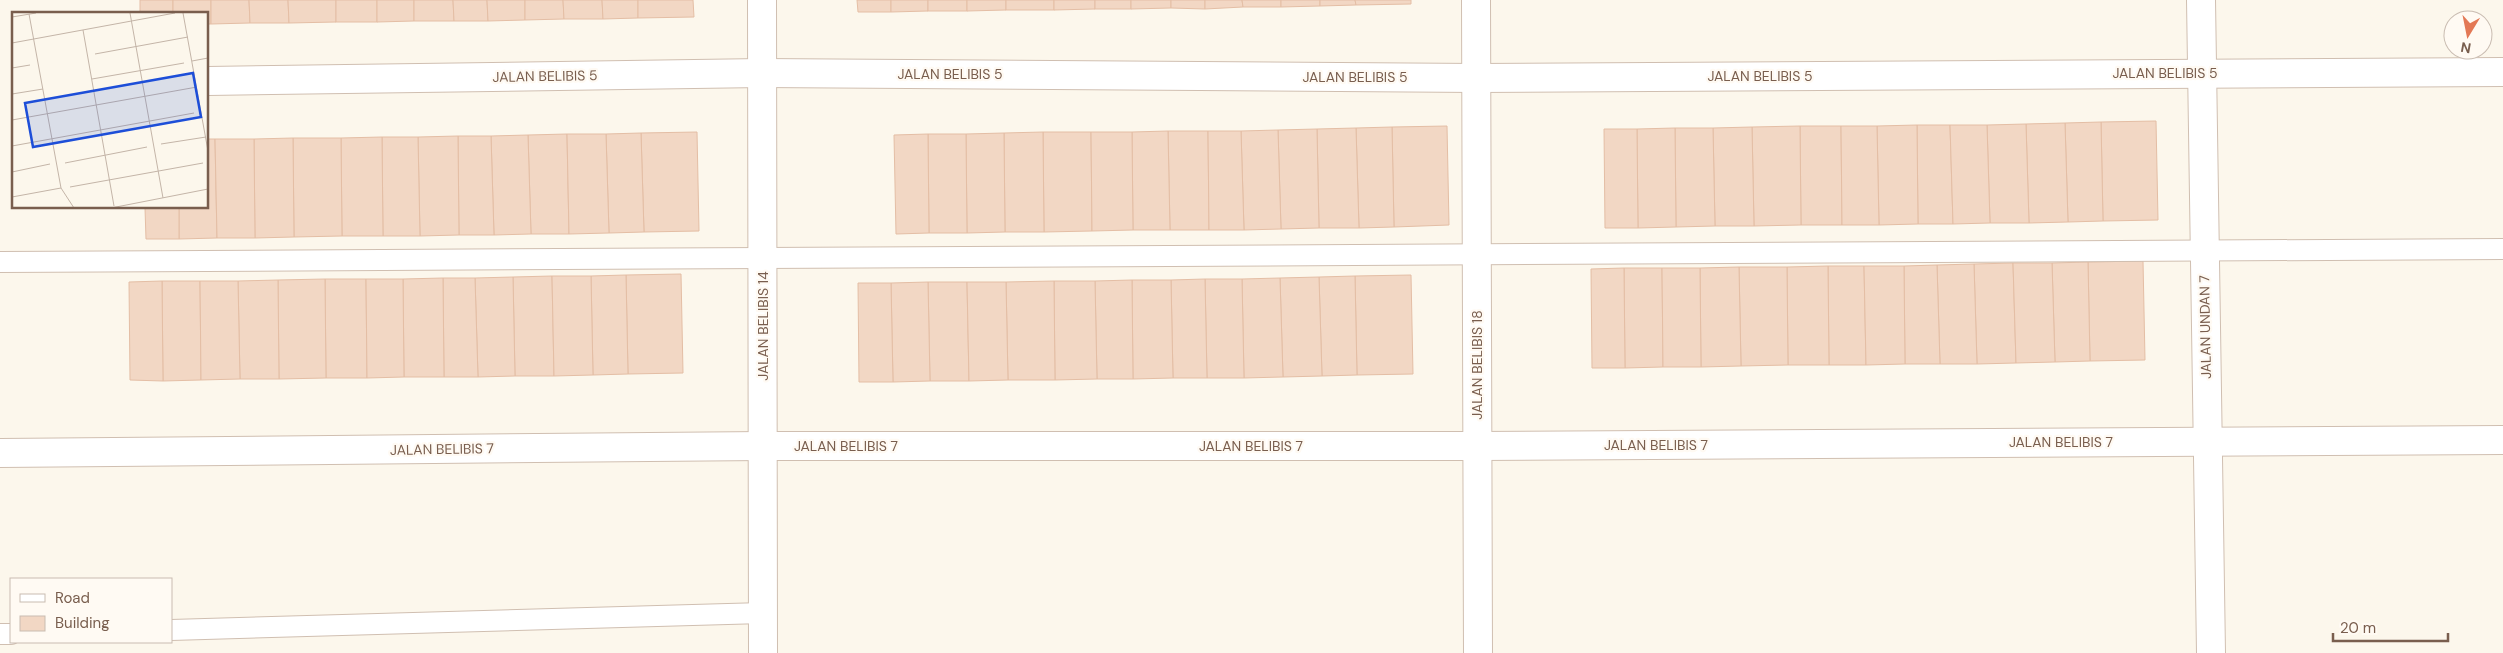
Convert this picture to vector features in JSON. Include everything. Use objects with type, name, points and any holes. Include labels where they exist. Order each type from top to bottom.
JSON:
[{"type":"street","name":"JALAN BELIBIS 14","points":[[762,0],[763,653]]},
{"type":"street","name":"JALAN BELIBIS 18","points":[[1476,0],[1478,653]]},
{"type":"street","name":"JALAN UNDAN 7","points":[[2201,0],[2203,250],[2211,653]]},
{"type":"street","name":"JALAN BELIBIS 5","points":[[209,81],[762,73],[1477,78],[2503,72]]},
{"type":"street","name":"JALAN BELIBIS 7","points":[[0,453],[763,446],[1477,446],[2503,440]]},
{"type":"lane","points":[[0,262],[2503,249]]},
{"type":"lane","points":[[172,630],[763,613]]},
{"type":"building","points":[[140,0],[173,0],[173,12],[140,12]]},
{"type":"building","points":[[173,0],[211,0],[211,24],[209,24],[209,12],[173,12]]},
{"type":"building","points":[[211,0],[249,0],[250,23],[211,24]]},
{"type":"building","points":[[249,0],[288,0],[289,23],[250,23]]},
{"type":"building","points":[[288,0],[336,0],[336,22],[289,23]]},
{"type":"building","points":[[336,0],[377,0],[377,22],[336,22]]},
{"type":"building","points":[[377,0],[414,0],[414,21],[377,22]]},
{"type":"building","points":[[414,0],[453,0],[454,21],[414,21]]},
{"type":"building","points":[[453,0],[487,0],[488,21],[454,21]]},
{"type":"building","points":[[487,0],[525,0],[525,20],[488,21]]},
{"type":"building","points":[[525,0],[563,0],[564,19],[525,20]]},
{"type":"building","points":[[563,0],[602,0],[603,19],[564,19]]},
{"type":"building","points":[[602,0],[638,0],[638,18],[603,19]]},
{"type":"building","points":[[638,0],[693,0],[694,17],[638,18]]},
{"type":"building","points":[[857,0],[891,0],[891,12],[858,12]]},
{"type":"building","points":[[891,0],[928,0],[928,11],[891,12]]},
{"type":"building","points":[[928,0],[967,0],[967,11],[928,11]]},
{"type":"building","points":[[967,0],[1006,0],[1006,10],[967,11]]},
{"type":"building","points":[[1006,0],[1054,0],[1054,10],[1006,10]]},
{"type":"building","points":[[1054,0],[1095,0],[1095,9],[1054,10]]},
{"type":"building","points":[[1095,0],[1131,0],[1131,9],[1095,9]]},
{"type":"building","points":[[1131,0],[1171,0],[1171,8],[1131,9]]},
{"type":"building","points":[[1171,0],[1205,0],[1205,9],[1171,8]]},
{"type":"building","points":[[1205,0],[1242,0],[1243,7],[1205,9]]},
{"type":"building","points":[[1242,0],[1281,0],[1281,7],[1243,7]]},
{"type":"building","points":[[1281,0],[1320,0],[1320,6],[1281,7]]},
{"type":"building","points":[[1320,0],[1355,0],[1356,5],[1320,6]]},
{"type":"building","points":[[1355,0],[1411,0],[1411,4],[1356,5]]},
{"type":"building","points":[[2156,121],[2158,220],[2103,221],[2101,122]]},
{"type":"building","points":[[2101,122],[2103,221],[2068,222],[2065,123]]},
{"type":"building","points":[[2065,123],[2068,222],[2029,223],[2026,124]]},
{"type":"building","points":[[2026,124],[2029,223],[1990,223],[1987,125]]},
{"type":"building","points":[[1917,125],[1950,125],[1953,224],[1918,224]]},
{"type":"building","points":[[1917,125],[1918,224],[1879,225],[1877,126]]},
{"type":"building","points":[[1950,125],[1987,125],[1990,223],[1953,224]]},
{"type":"building","points":[[1447,126],[1449,225],[1394,227],[1392,127]]},
{"type":"building","points":[[1800,126],[1841,126],[1842,225],[1801,225]]},
{"type":"building","points":[[1800,126],[1801,225],[1754,226],[1752,127]]},
{"type":"building","points":[[1841,126],[1877,126],[1879,225],[1842,225]]},
{"type":"building","points":[[1392,127],[1394,227],[1359,228],[1356,128]]},
{"type":"building","points":[[1752,127],[1754,226],[1715,226],[1713,128]]},
{"type":"building","points":[[1356,128],[1359,228],[1319,228],[1317,129]]},
{"type":"building","points":[[1675,128],[1713,128],[1715,226],[1676,227]]},
{"type":"building","points":[[1675,128],[1676,227],[1638,228],[1637,129]]},
{"type":"building","points":[[1317,129],[1319,228],[1281,229],[1278,130]]},
{"type":"building","points":[[1604,129],[1637,129],[1638,228],[1605,228]]},
{"type":"building","points":[[1278,130],[1281,229],[1244,230],[1241,131]]},
{"type":"building","points":[[1168,131],[1208,131],[1209,230],[1170,230]]},
{"type":"building","points":[[1168,131],[1170,230],[1133,230],[1132,132]]},
{"type":"building","points":[[1208,131],[1241,131],[1244,230],[1209,230]]},
{"type":"building","points":[[697,132],[699,231],[644,232],[641,133]]},
{"type":"building","points":[[1043,132],[1091,132],[1092,231],[1044,232]]},
{"type":"building","points":[[1043,132],[1044,232],[1005,232],[1004,133]]},
{"type":"building","points":[[1091,132],[1132,132],[1133,230],[1092,231]]},
{"type":"building","points":[[641,133],[644,232],[609,233],[606,134]]},
{"type":"building","points":[[1004,133],[1005,232],[967,233],[966,134]]},
{"type":"building","points":[[567,134],[569,234],[531,234],[528,135]]},
{"type":"building","points":[[567,134],[606,134],[609,233],[569,234]]},
{"type":"building","points":[[928,134],[966,134],[967,233],[929,233]]},
{"type":"building","points":[[928,134],[929,233],[896,234],[894,135]]},
{"type":"building","points":[[528,135],[531,234],[494,235],[491,136]]},
{"type":"building","points":[[458,136],[491,136],[494,235],[459,235]]},
{"type":"building","points":[[458,136],[459,235],[420,236],[418,137]]},
{"type":"building","points":[[382,137],[418,137],[420,236],[383,236]]},
{"type":"building","points":[[382,137],[383,236],[342,236],[341,138]]},
{"type":"building","points":[[293,138],[341,138],[342,236],[294,237]]},
{"type":"building","points":[[293,138],[294,237],[255,238],[254,139]]},
{"type":"building","points":[[209,139],[215,139],[217,238],[179,239],[179,209],[209,209]]},
{"type":"building","points":[[215,139],[254,139],[255,238],[217,238]]},
{"type":"building","points":[[145,209],[179,209],[179,239],[146,239]]},
{"type":"building","points":[[2143,261],[2145,360],[2090,361],[2088,262]]},
{"type":"building","points":[[2088,262],[2090,361],[2055,362],[2052,263]]},
{"type":"building","points":[[2013,263],[2016,363],[1977,364],[1974,264]]},
{"type":"building","points":[[2013,263],[2052,263],[2055,362],[2016,363]]},
{"type":"building","points":[[1974,264],[1977,364],[1940,364],[1937,265]]},
{"type":"building","points":[[1937,265],[1940,364],[1905,364],[1904,266]]},
{"type":"building","points":[[1828,266],[1864,266],[1866,365],[1829,365]]},
{"type":"building","points":[[1828,266],[1829,365],[1788,365],[1787,267]]},
{"type":"building","points":[[1864,266],[1904,266],[1905,364],[1866,365]]},
{"type":"building","points":[[1739,267],[1787,267],[1788,365],[1741,366]]},
{"type":"building","points":[[1739,267],[1741,366],[1701,367],[1700,268]]},
{"type":"building","points":[[1624,268],[1662,268],[1663,367],[1625,368]]},
{"type":"building","points":[[1624,268],[1625,368],[1592,368],[1591,269]]},
{"type":"building","points":[[1662,268],[1700,268],[1701,367],[1663,367]]},
{"type":"building","points":[[681,274],[683,373],[628,374],[626,275]]},
{"type":"building","points":[[626,275],[628,374],[593,375],[591,276]]},
{"type":"building","points":[[1411,275],[1413,374],[1357,375],[1355,276]]},
{"type":"building","points":[[552,276],[554,376],[515,376],[513,277]]},
{"type":"building","points":[[552,276],[591,276],[593,375],[554,376]]},
{"type":"building","points":[[1355,276],[1357,375],[1322,376],[1319,277]]},
{"type":"building","points":[[513,277],[515,376],[478,377],[475,278]]},
{"type":"building","points":[[1319,277],[1322,376],[1283,377],[1280,278]]},
{"type":"building","points":[[443,278],[475,278],[478,377],[444,377]]},
{"type":"building","points":[[443,278],[444,377],[404,377],[403,279]]},
{"type":"building","points":[[1280,278],[1283,377],[1244,378],[1242,279]]},
{"type":"building","points":[[325,279],[366,279],[367,378],[326,378]]},
{"type":"building","points":[[325,279],[326,378],[279,379],[278,280]]},
{"type":"building","points":[[366,279],[403,279],[404,377],[367,378]]},
{"type":"building","points":[[1205,279],[1242,279],[1244,378],[1207,378]]},
{"type":"building","points":[[1205,279],[1207,378],[1173,378],[1171,280]]},
{"type":"building","points":[[278,280],[279,379],[240,379],[238,281]]},
{"type":"building","points":[[1132,280],[1171,280],[1173,378],[1133,379]]},
{"type":"building","points":[[1132,280],[1133,379],[1097,379],[1095,281]]},
{"type":"building","points":[[162,281],[200,281],[201,380],[163,381]]},
{"type":"building","points":[[162,281],[163,381],[130,380],[129,282]]},
{"type":"building","points":[[200,281],[238,281],[240,379],[201,380]]},
{"type":"building","points":[[1054,281],[1095,281],[1097,379],[1055,380]]},
{"type":"building","points":[[1054,281],[1055,380],[1008,380],[1006,282]]},
{"type":"building","points":[[928,282],[967,282],[969,381],[930,381]]},
{"type":"building","points":[[928,282],[930,381],[893,382],[891,283]]},
{"type":"building","points":[[967,282],[1006,282],[1008,380],[969,381]]},
{"type":"building","points":[[858,283],[891,283],[893,382],[859,382]]}]
